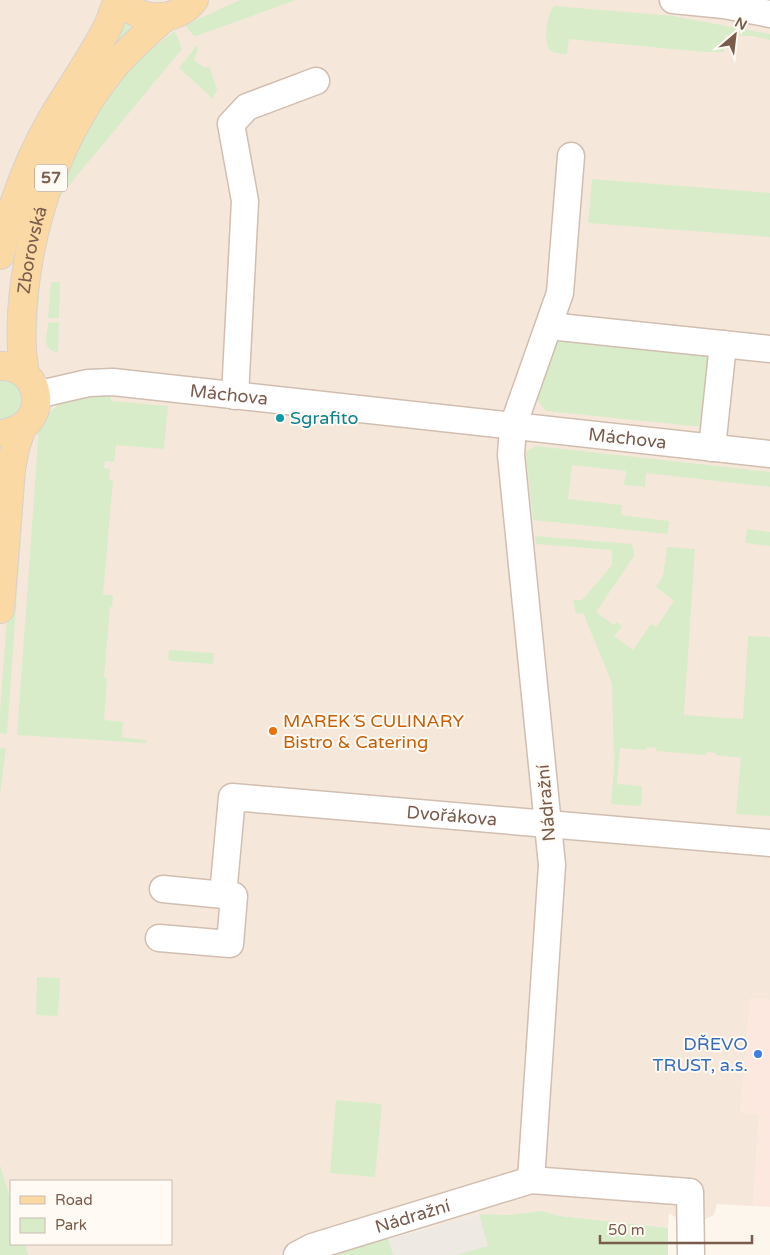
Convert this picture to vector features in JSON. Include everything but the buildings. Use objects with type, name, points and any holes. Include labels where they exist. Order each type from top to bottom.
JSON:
[{"type":"main road","name":"57","points":[[119,0],[136,12],[150,17],[165,17],[179,12],[194,0]]},
{"type":"main road","name":"Zborovská","points":[[0,255],[6,227],[17,194],[35,151],[53,117],[108,27],[119,0]]},
{"type":"main road","name":"Zborovská","points":[[20,378],[27,267],[34,230],[44,195],[58,162],[91,99],[111,70],[137,42],[165,17]]},
{"type":"main road","name":"57","points":[[0,609],[11,430],[33,415],[36,405],[20,378]]},
{"type":"street","points":[[673,0],[724,5],[770,14]]},
{"type":"street","points":[[235,396],[245,201],[231,124],[247,107],[316,81]]},
{"type":"street","points":[[513,426],[560,294],[571,156]]},
{"type":"street","points":[[549,326],[770,349]]},
{"type":"street","points":[[712,448],[723,344]]},
{"type":"street","name":"Máchova","points":[[20,378],[88,383],[113,382],[770,454]]},
{"type":"street","name":"Nádražní","points":[[513,426],[512,455],[552,865],[531,1180]]},
{"type":"street","name":"Dvořákova","points":[[223,895],[232,797],[770,843]]},
{"type":"street","points":[[158,938],[230,944],[234,896],[163,889]]},
{"type":"street","name":"Nádražní","points":[[297,1255],[312,1248],[531,1180],[690,1192],[690,1255]]},
{"type":"shaded area","points":[[0,0],[770,0],[770,1000],[750,999],[741,1113],[760,1114],[753,1206],[717,1204],[714,1215],[690,1226],[669,1213],[668,1228],[560,1216],[542,1211],[509,1215],[479,1214],[340,1251],[337,1255],[0,1255]]},
{"type":"shaded area","name":"DŘEVO TRUST, a.s.","points":[[750,998],[770,1000],[770,1207],[753,1206],[760,1115],[741,1113]]},
{"type":"shaded area","points":[[542,1211],[560,1216],[668,1228],[668,1255],[337,1255],[340,1252],[479,1214],[509,1215]]},
{"type":"green space","points":[[240,0],[296,0],[196,36],[185,25]]},
{"type":"green space","points":[[554,6],[673,16],[770,34],[770,40],[752,36],[725,35],[724,52],[703,52],[569,39],[567,54],[559,54],[551,51],[548,47],[546,36],[549,15]]},
{"type":"green space","points":[[124,23],[130,26],[130,30],[106,57]]},
{"type":"green space","points":[[175,31],[182,49],[55,202],[61,177],[103,96],[143,55]]},
{"type":"green space","points":[[197,45],[198,49],[194,60],[205,68],[209,66],[217,89],[213,99],[179,68]]},
{"type":"green space","points":[[592,179],[770,193],[770,237],[588,223]]},
{"type":"green space","points":[[51,282],[60,282],[59,318],[48,318]]},
{"type":"green space","points":[[40,283],[35,357],[36,289]]},
{"type":"green space","points":[[59,322],[58,353],[49,349],[46,338],[48,323]]},
{"type":"green space","points":[[563,338],[711,352],[703,427],[546,411],[538,401],[535,392],[557,340]]},
{"type":"green space","points":[[0,375],[21,384],[24,411],[0,424]]},
{"type":"green space","points":[[100,393],[111,394],[111,401],[168,406],[164,449],[116,445],[114,462],[105,461],[104,468],[110,469],[109,480],[113,480],[103,595],[113,595],[112,607],[110,607],[104,677],[107,679],[104,720],[123,722],[122,737],[146,740],[146,743],[17,735],[39,427],[49,413],[63,402]]},
{"type":"green space","points":[[28,441],[7,734],[0,733],[0,711],[19,459]]},
{"type":"green space","points":[[536,446],[770,472],[770,487],[646,473],[645,487],[624,485],[626,471],[572,465],[568,499],[622,505],[621,515],[669,521],[668,534],[533,520],[526,456],[528,450]]},
{"type":"green space","points":[[747,529],[770,532],[770,546],[745,543]]},
{"type":"green space","points":[[535,536],[632,544],[634,556],[596,612],[614,625],[617,622],[622,626],[614,636],[633,650],[651,624],[656,627],[674,601],[656,587],[663,576],[667,547],[695,549],[684,715],[743,719],[748,636],[770,637],[770,816],[736,814],[741,758],[707,752],[706,755],[656,751],[656,748],[647,747],[646,750],[620,748],[617,784],[642,786],[641,806],[611,804],[614,768],[612,683],[583,613],[576,614],[573,600],[582,600],[612,565],[612,550],[536,544]]},
{"type":"green space","points":[[169,650],[214,653],[213,664],[170,661],[168,659]]},
{"type":"green space","points":[[0,748],[6,748],[0,794]]},
{"type":"green space","points":[[37,977],[60,978],[58,1016],[36,1015]]},
{"type":"green space","points":[[336,1100],[382,1104],[375,1177],[330,1173]]},
{"type":"green space","points":[[0,1165],[10,1198],[10,1245],[25,1245],[28,1255],[0,1255]]},
{"type":"green space","points":[[542,1211],[560,1216],[668,1228],[668,1255],[456,1255],[488,1246],[479,1214],[509,1215]]},
{"type":"green space","points":[[388,1238],[393,1255],[337,1255],[340,1252]]},
{"type":"place","name":"Sgrafito","points":[[280,418]]},
{"type":"place","name":"MAREK´S CULINARY Bistro & Catering","points":[[273,731]]},
{"type":"place","name":"DŘEVO TRUST, a.s.","points":[[758,1054]]}]
